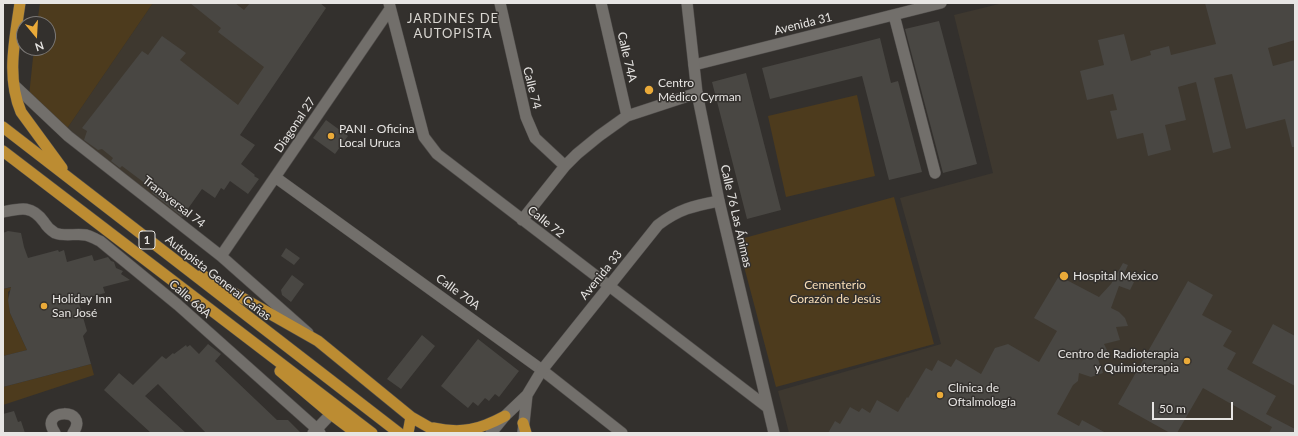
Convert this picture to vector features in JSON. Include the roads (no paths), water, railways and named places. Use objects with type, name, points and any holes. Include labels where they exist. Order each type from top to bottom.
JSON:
[{"type":"highway","points":[[20,3],[13,50],[14,84],[17,103],[21,112],[69,178]]},
{"type":"highway","name":"Autopista General Cañas","points":[[3,127],[399,433]]},
{"type":"highway","name":"1","points":[[3,150],[372,433]]},
{"type":"highway","points":[[166,254],[318,341],[411,417],[439,433]]},
{"type":"highway","points":[[158,270],[348,429],[356,433]]},
{"type":"highway","points":[[428,426],[447,431],[467,431],[487,426],[505,416]]},
{"type":"highway","points":[[408,433],[411,417]]},
{"type":"street","name":"Calle 74","points":[[500,3],[526,117],[535,138],[566,166]]},
{"type":"street","name":"Calle 74A","points":[[601,3],[627,116]]},
{"type":"street","name":"Calle 76 Las Ánimas","points":[[687,3],[697,93],[719,201],[774,433]]},
{"type":"street","name":"Avenida 31","points":[[694,65],[941,3]]},
{"type":"street","name":"Diagonal 27","points":[[221,256],[390,6]]},
{"type":"street","name":"Calle 72","points":[[390,6],[424,137],[437,154],[767,407]]},
{"type":"street","points":[[894,15],[935,173]]},
{"type":"street","name":"Transversal 74","points":[[14,84],[68,136],[221,256],[318,341]]},
{"type":"street","points":[[522,220],[566,166],[577,154],[599,136],[627,116],[697,93]]},
{"type":"street","name":"Calle 70A","points":[[275,177],[542,370],[622,433]]},
{"type":"street","name":"Avenida 33","points":[[491,433],[505,416],[527,395],[542,370],[658,225],[672,215],[692,206],[719,201]]},
{"type":"street","name":"Calle 68A","points":[[3,212],[17,209],[31,209],[49,229],[56,233],[65,235],[85,235],[100,241],[178,305],[318,432]]},
{"type":"street","name":"Avenida 33","points":[[524,430],[527,395]]},
{"type":"street","points":[[55,433],[52,428],[52,421],[57,415],[65,413],[72,415],[76,422],[73,433]]},
{"type":"street","points":[[318,432],[331,414]]},
{"type":"place","name":"Centro Médico Cyrman","points":[[649,90]]},
{"type":"place","name":"PANI - Oficina Local Uruca","points":[[331,136]]},
{"type":"place","name":"Hospital México","points":[[1064,276]]},
{"type":"place","name":"Holiday Inn San José","points":[[44,306]]},
{"type":"place","name":"Centro de Radioterapia y Quimioterapia","points":[[1187,361]]},
{"type":"place","name":"Clínica de Oftalmología","points":[[940,395]]},
{"type":"district","name":"JARDINES DE AUTOPISTA","points":[[453,26]]},
{"type":"park label","name":"Cementerio Corazón de Jesús","points":[[835,292]]}]
